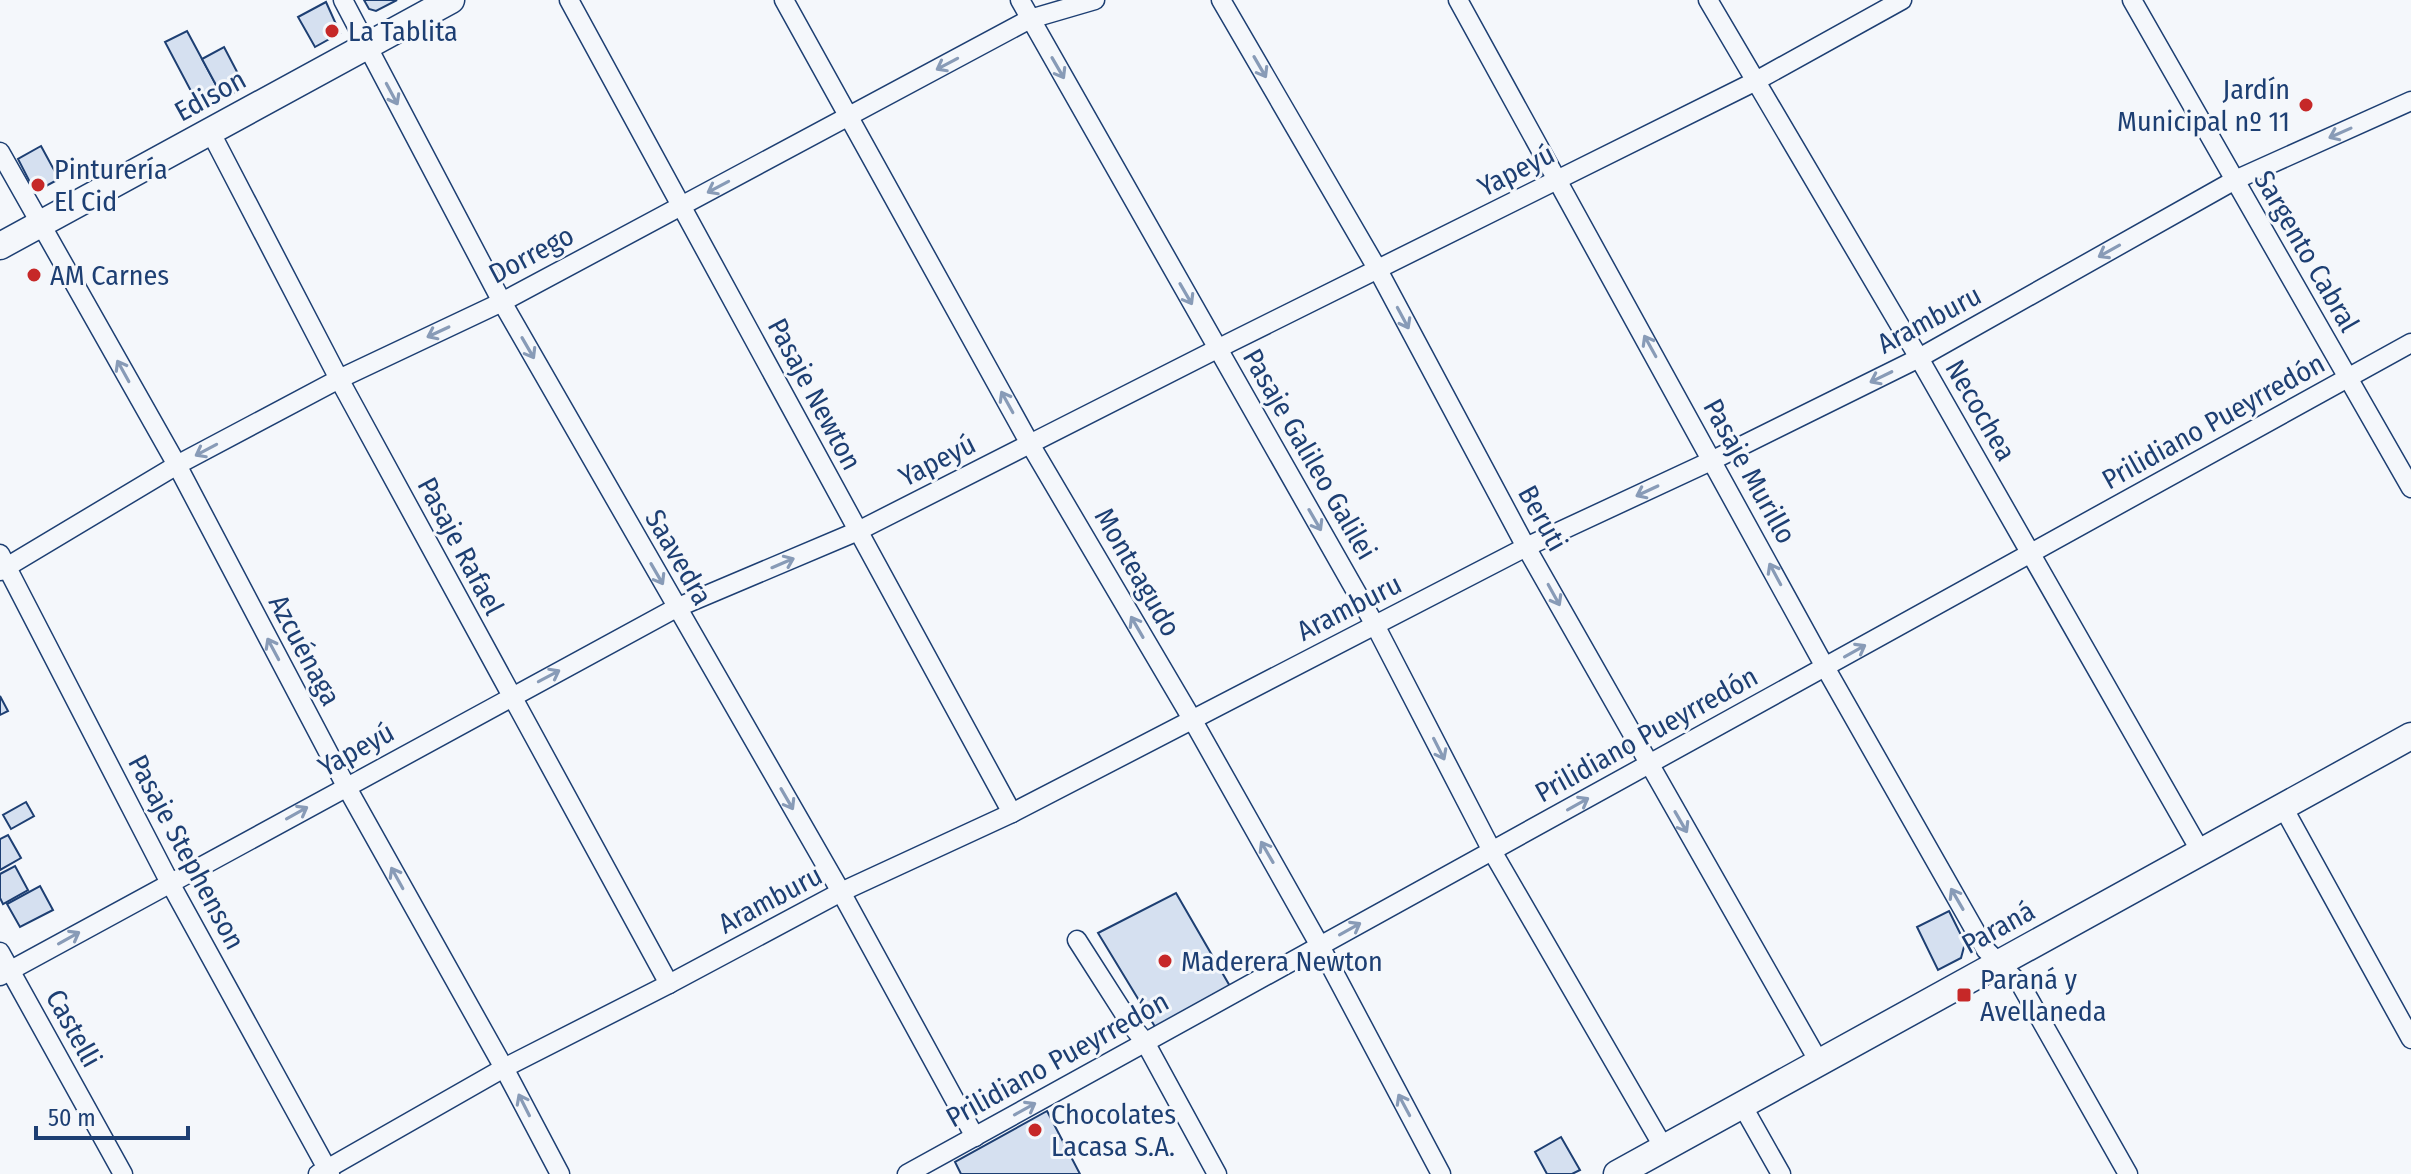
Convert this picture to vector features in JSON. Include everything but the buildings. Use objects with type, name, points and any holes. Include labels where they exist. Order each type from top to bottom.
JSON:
[{"type":"street","name":"Saavedra","points":[[343,0],[502,302],[841,892],[975,1137]]},
{"type":"street","name":"Edison","points":[[0,246],[451,0]]},
{"type":"street","name":"Pasaje Newton","points":[[569,0],[1012,813]]},
{"type":"street","name":"Monteagudo","points":[[784,0],[1030,444],[1192,719],[1320,946],[1441,1174]]},
{"type":"street","name":"Pasaje Galileo Galilei","points":[[1020,0],[1375,625],[1492,851],[1664,1148]]},
{"type":"street","name":"Dorrego","points":[[2,564],[177,465],[339,379],[502,302],[1030,19],[1095,0]]},
{"type":"street","name":"Beruti","points":[[1221,0],[1378,270],[1526,547],[1819,1062]]},
{"type":"street","name":"Pasaje Murillo","points":[[1458,0],[1825,667],[1986,950],[2021,985],[2128,1174]]},
{"type":"street","name":"Necochea","points":[[1708,0],[1919,358],[2201,852]]},
{"type":"street","name":"Yapeyú","points":[[5,973],[676,608],[858,531],[1754,82],[1902,0]]},
{"type":"street","name":"Sargento Cabral","points":[[2132,0],[2411,488]]},
{"type":"street","name":"Aramburu","points":[[325,1172],[504,1068],[841,892],[1012,813],[1526,547],[1713,460],[1919,358],[2235,180],[2411,101]]},
{"type":"street","name":"Pasaje Rafael","points":[[210,131],[339,379],[669,984]]},
{"type":"street","name":"Azcuénaga","points":[[0,152],[177,465],[346,786],[560,1174]]},
{"type":"street","name":"Prilidiano Pueyrredón","points":[[907,1174],[2411,343]]},
{"type":"street","name":"Pasaje Stephenson","points":[[2,564],[325,1172]]},
{"type":"street","name":"Paraná","points":[[1617,1174],[2411,736]]},
{"type":"street","points":[[2283,807],[2411,1039]]},
{"type":"street","points":[[1077,940],[1145,1042],[1217,1174]]},
{"type":"street","name":"Castelli","points":[[0,952],[5,973],[123,1174]]},
{"type":"street","points":[[1742,1105],[1781,1174]]},
{"type":"place","name":"La Tablita","points":[[332,31]]},
{"type":"place","name":"Jardín Municipal nº 11","points":[[2306,105]]},
{"type":"place","name":"Pinturería El Cid","points":[[38,185]]},
{"type":"place","name":"AM Carnes","points":[[34,275]]},
{"type":"place","name":"Maderera Newton","points":[[1165,961]]},
{"type":"place","name":"Paraná y Avellaneda","points":[[1964,995]]},
{"type":"place","name":"Chocolates Lacasa S.A.","points":[[1035,1130]]}]
